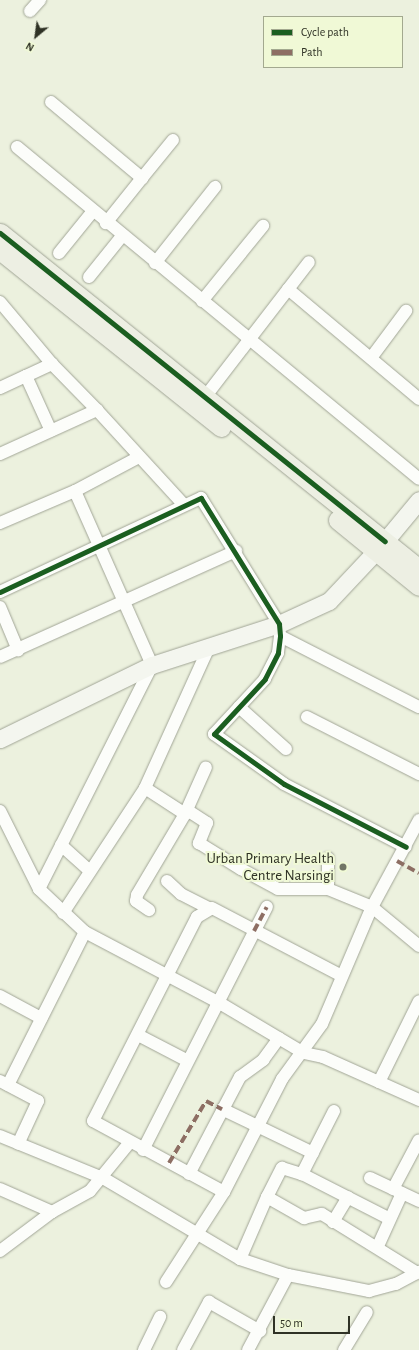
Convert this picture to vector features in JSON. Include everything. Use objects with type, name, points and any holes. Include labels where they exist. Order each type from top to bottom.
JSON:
[{"type":"main road","points":[[0,233],[205,397],[381,546],[419,586]]},
{"type":"main road","points":[[0,250],[381,546],[419,569]]},
{"type":"street","points":[[30,11],[40,0]]},
{"type":"street","points":[[51,102],[142,178]]},
{"type":"street","points":[[106,223],[173,140]]},
{"type":"street","points":[[17,147],[106,223],[419,479]]},
{"type":"street","points":[[156,263],[215,187]]},
{"type":"street","points":[[59,253],[93,212]]},
{"type":"street","points":[[202,301],[263,226]]},
{"type":"street","points":[[89,277],[122,236]]},
{"type":"street","points":[[205,397],[309,262]]},
{"type":"street","points":[[288,289],[418,395]]},
{"type":"street","points":[[2,310],[184,505]]},
{"type":"street","points":[[371,358],[406,310]]},
{"type":"street","points":[[0,388],[52,364]]},
{"type":"street","points":[[26,376],[51,431]]},
{"type":"street","points":[[0,454],[96,410]]},
{"type":"street","points":[[0,523],[75,491],[139,457]]},
{"type":"street","points":[[39,889],[152,665],[100,542],[75,491]]},
{"type":"street","points":[[0,592],[100,542],[201,498],[236,551],[279,630],[278,653],[265,679],[214,734],[284,784],[406,847]]},
{"type":"street","points":[[0,739],[152,665],[279,630],[329,601],[381,546],[419,500]]},
{"type":"street","points":[[0,658],[236,551]]},
{"type":"street","points":[[0,608],[18,650]]},
{"type":"street","points":[[279,630],[419,707]]},
{"type":"street","points":[[63,913],[145,788],[208,649]]},
{"type":"street","points":[[239,707],[286,750]]},
{"type":"street","points":[[306,717],[419,774]]},
{"type":"street","points":[[149,910],[136,901],[137,896],[186,812],[206,767]]},
{"type":"street","points":[[145,788],[186,812],[207,822],[200,843],[241,869],[283,890],[328,889],[372,907],[419,946]]},
{"type":"street","points":[[0,811],[39,889],[85,932],[218,1002],[304,1053],[323,1057],[419,1100]]},
{"type":"street","points":[[166,1282],[224,1192],[282,1079],[304,1053],[322,1024],[340,975],[372,907],[406,847],[419,820]]},
{"type":"street","points":[[61,846],[90,871]]},
{"type":"street","points":[[328,858],[328,889]]},
{"type":"street","points":[[167,881],[181,894],[340,975]]},
{"type":"street","points":[[143,1150],[186,1060],[267,907]]},
{"type":"street","points":[[208,908],[197,917],[169,975],[93,1121],[143,1150],[224,1192]]},
{"type":"street","points":[[18,1144],[38,1101],[4,1083],[41,1018],[85,932]]},
{"type":"street","points":[[0,996],[41,1018]]},
{"type":"street","points":[[379,1082],[419,1001]]},
{"type":"street","points":[[138,1035],[186,1060]]},
{"type":"street","points":[[189,1174],[222,1109],[243,1073],[263,1060],[279,1038]]},
{"type":"street","points":[[222,1109],[313,1153]]},
{"type":"street","points":[[302,1174],[334,1111]]},
{"type":"street","points":[[0,1136],[103,1178],[196,1236],[240,1259],[288,1275],[369,1291],[396,1284],[418,1272],[378,1246],[333,1222],[322,1214],[304,1218],[267,1197]]},
{"type":"street","points":[[378,1246],[397,1191],[419,1140]]},
{"type":"street","points":[[0,1251],[52,1212],[79,1198],[103,1178],[130,1142]]},
{"type":"street","points":[[240,1259],[267,1197],[282,1168],[302,1174],[388,1218]]},
{"type":"street","points":[[370,1178],[419,1201]]},
{"type":"street","points":[[0,1190],[52,1212]]},
{"type":"street","points":[[333,1222],[348,1197]]},
{"type":"street","points":[[248,1350],[260,1331],[288,1275]]},
{"type":"street","points":[[183,1350],[209,1302],[260,1331]]},
{"type":"street","points":[[344,1350],[367,1312]]},
{"type":"street","points":[[144,1350],[160,1317]]},
{"type":"marked path","points":[[397,861],[419,873]]},
{"type":"marked path","points":[[254,931],[267,907]]},
{"type":"marked path","points":[[169,1163],[206,1101],[222,1109]]},
{"type":"cycle path","points":[[0,233],[385,541]]},
{"type":"cycle path","points":[[0,592],[201,498],[279,624],[280,636],[278,653],[265,679],[214,734],[284,784],[406,847]]},
{"type":"place","name":"Urban Primary Health Centre Narsingi","points":[[343,867]]}]
